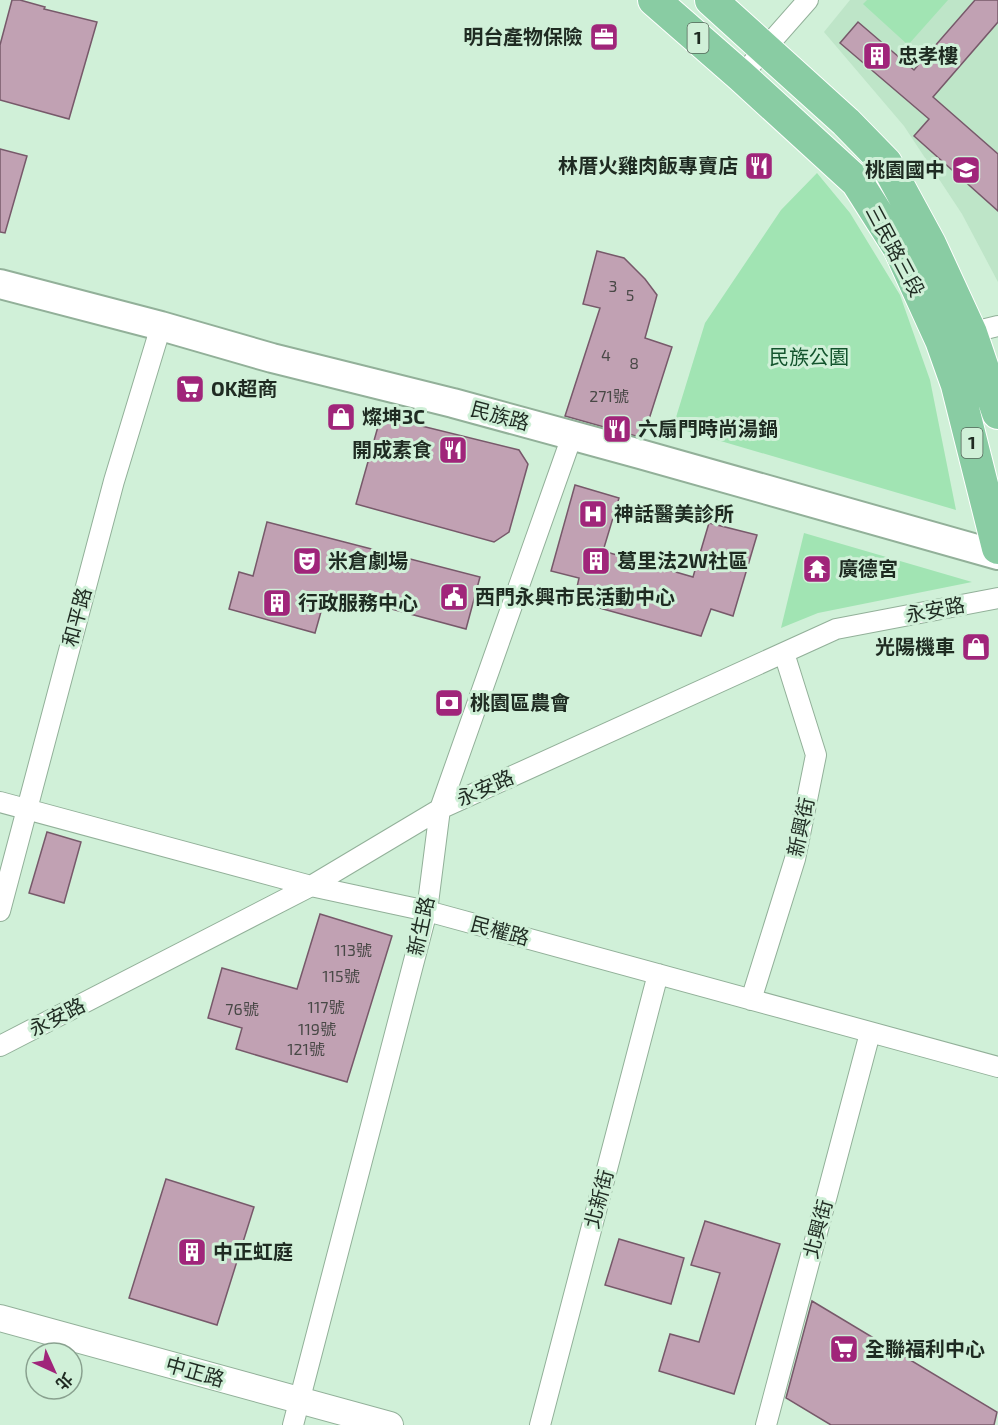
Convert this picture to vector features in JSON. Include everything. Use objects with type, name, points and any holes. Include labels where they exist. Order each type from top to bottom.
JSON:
[{"type":"main road","name":"三民路三段","points":[[654,0],[857,182],[899,248],[940,340],[957,385],[998,548]]},
{"type":"main road","name":"三民路三段","points":[[711,0],[846,122],[886,163],[930,244],[984,330],[998,413]]},
{"type":"main road","name":"民族路","points":[[0,284],[572,436],[998,555]]},
{"type":"street","points":[[741,76],[808,0]]},
{"type":"street","name":"和平路","points":[[0,910],[114,481],[161,326]]},
{"type":"street","points":[[940,340],[984,330]]},
{"type":"street","name":"新生路","points":[[296,1413],[427,911],[440,808],[572,436]]},
{"type":"street","name":"永安路","points":[[0,1046],[311,886],[440,808],[836,629],[998,598]]},
{"type":"street","name":"新興街","points":[[751,1000],[795,859],[816,755],[783,653]]},
{"type":"street","name":"民權路","points":[[0,802],[311,886],[427,911],[998,1067]]},
{"type":"street","name":"北新街","points":[[540,1425],[658,974]]},
{"type":"street","name":"北興街","points":[[766,1425],[870,1033]]},
{"type":"street","name":"中正路","points":[[0,1318],[296,1413],[390,1425]]},
{"type":"shaded area","name":"桃園國中","points":[[850,0],[998,0],[998,282],[962,214],[904,126],[824,32]]},
{"type":"green space","points":[[867,0],[948,0],[908,45],[863,4]]},
{"type":"green space","name":"民族公園","points":[[817,173],[850,213],[900,295],[930,380],[956,510],[673,427],[705,323],[781,210]]},
{"type":"green space","points":[[804,533],[972,582],[818,613],[781,628]]},
{"type":"building","points":[[12,0],[20,0],[45,7],[44,9],[97,22],[69,119],[0,100],[0,45]]},
{"type":"building","points":[[975,0],[998,0],[998,22],[933,97],[998,154],[998,211],[914,136],[929,119],[840,43],[858,22],[914,70]]},
{"type":"building","points":[[0,149],[27,156],[5,233],[0,232]]},
{"type":"building","points":[[597,251],[624,258],[645,279],[657,295],[645,338],[672,347],[643,438],[565,416],[600,308],[583,304]]},
{"type":"building","points":[[381,416],[519,450],[528,464],[509,532],[494,542],[356,504]]},
{"type":"building","name":"葛里法2W社區","points":[[575,485],[619,498],[603,551],[693,577],[709,523],[757,535],[733,616],[711,609],[701,636],[574,601],[579,578],[551,571]]},
{"type":"building","points":[[267,522],[480,577],[466,629],[347,597],[347,599],[326,594],[315,633],[229,609],[239,572],[253,576]]},
{"type":"building","points":[[47,832],[81,842],[64,903],[29,893]]},
{"type":"building","points":[[320,914],[392,936],[347,1082],[236,1049],[242,1028],[208,1018],[222,968],[297,989]]},
{"type":"building","name":"中正虹庭","points":[[166,1179],[254,1207],[217,1325],[129,1298]]},
{"type":"building","points":[[705,1221],[780,1244],[734,1394],[659,1371],[670,1334],[699,1342],[720,1273],[691,1265]]},
{"type":"building","points":[[619,1239],[684,1258],[671,1304],[605,1285]]},
{"type":"building","name":"全聯福利中心","points":[[812,1301],[997,1412],[994,1425],[831,1425],[786,1398]]},
{"type":"place","name":"明台產物保險","points":[[604,37]]},
{"type":"place","name":"忠孝樓","points":[[877,56]]},
{"type":"place","name":"林厝火雞肉飯專賣店","points":[[759,166]]},
{"type":"place","name":"桃園國中","points":[[966,170]]},
{"type":"place","name":"OK超商","points":[[190,389]]},
{"type":"place","name":"燦坤3C","points":[[341,417]]},
{"type":"place","name":"六扇門時尚湯鍋","points":[[617,429]]},
{"type":"place","name":"開成素食","points":[[453,450]]},
{"type":"place","name":"神話醫美診所","points":[[593,514]]},
{"type":"place","name":"米倉劇場","points":[[307,561]]},
{"type":"place","name":"葛里法2W社區","points":[[596,561]]},
{"type":"place","name":"廣德宮","points":[[817,569]]},
{"type":"place","name":"西門永興市民活動中心","points":[[454,597]]},
{"type":"place","name":"行政服務中心","points":[[277,603]]},
{"type":"place","name":"光陽機車","points":[[976,647]]},
{"type":"place","name":"桃園區農會","points":[[449,703]]},
{"type":"place","name":"中正虹庭","points":[[192,1252]]},
{"type":"place","name":"全聯福利中心","points":[[844,1349]]}]
